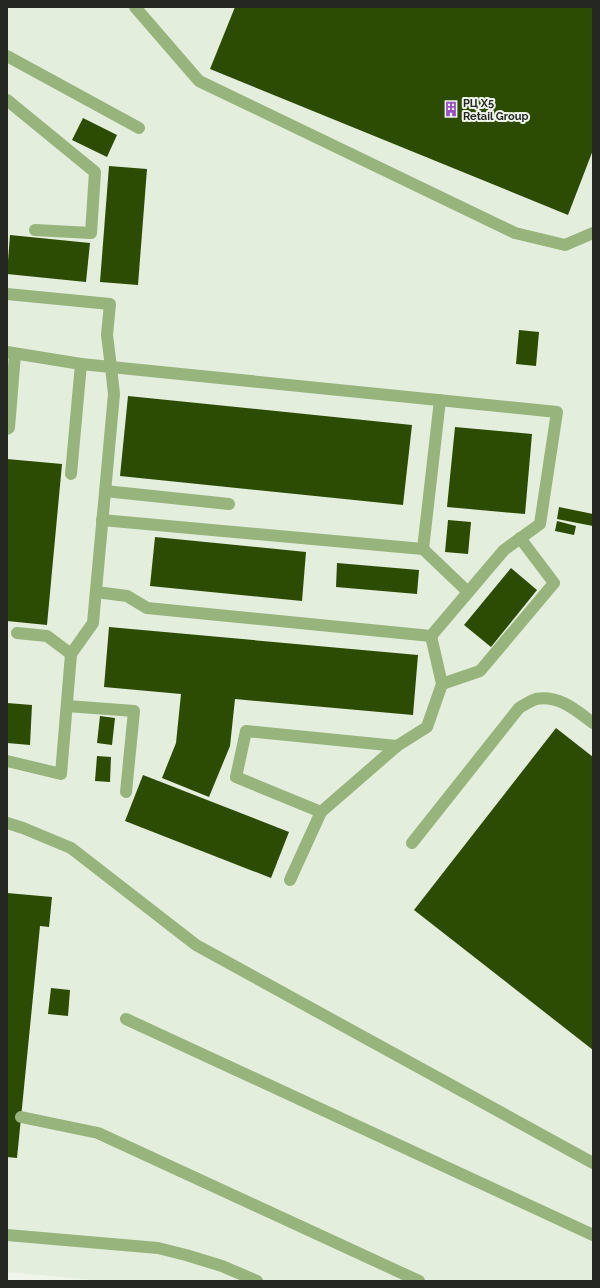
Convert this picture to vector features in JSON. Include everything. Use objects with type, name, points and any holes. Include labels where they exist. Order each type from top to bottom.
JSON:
[{"type":"lane","points":[[135,7],[199,82],[514,233],[565,245],[593,233]]},
{"type":"lane","points":[[7,56],[139,128]]},
{"type":"lane","points":[[7,100],[95,172],[92,233],[36,230]]},
{"type":"lane","points":[[7,294],[110,304],[107,335],[114,394],[93,623],[71,654],[61,774],[7,761]]},
{"type":"lane","points":[[7,429],[9,428],[11,353],[81,364],[557,412],[540,524],[504,550],[431,636]]},
{"type":"lane","points":[[71,474],[81,364]]},
{"type":"lane","points":[[423,549],[440,400]]},
{"type":"lane","points":[[106,491],[229,504]]},
{"type":"lane","points":[[102,520],[423,549],[468,592]]},
{"type":"lane","points":[[442,684],[480,671],[554,583],[520,538]]},
{"type":"lane","points":[[96,592],[127,596],[147,608],[431,636]]},
{"type":"lane","points":[[17,633],[47,636],[71,654]]},
{"type":"lane","points":[[290,880],[321,812],[397,746],[427,727],[442,684],[431,636]]},
{"type":"lane","points":[[412,843],[519,708],[535,700],[553,699],[571,706],[593,723]]},
{"type":"lane","points":[[67,706],[134,711],[126,792]]},
{"type":"lane","points":[[321,812],[236,777],[246,731],[397,746]]},
{"type":"lane","points":[[7,823],[71,848],[196,945],[593,1163]]},
{"type":"lane","points":[[126,1019],[593,1235]]},
{"type":"lane","points":[[21,1117],[98,1133],[419,1281]]},
{"type":"lane","points":[[7,1235],[158,1248],[222,1266],[257,1281]]},
{"type":"shaded area","points":[[7,7],[593,7],[593,1281],[104,1281],[7,1272]]},
{"type":"building","name":"РЦ X5 Retail Group","points":[[235,7],[593,7],[593,150],[568,215],[210,69]]},
{"type":"building","points":[[83,118],[117,135],[107,157],[72,140]]},
{"type":"building","points":[[109,166],[147,169],[138,285],[100,282]]},
{"type":"building","points":[[10,235],[90,243],[86,282],[7,274]]},
{"type":"building","points":[[519,330],[539,332],[536,366],[516,364]]},
{"type":"building","points":[[128,396],[412,425],[403,505],[120,476]]},
{"type":"building","points":[[455,427],[532,434],[525,514],[447,507]]},
{"type":"building","points":[[7,459],[62,464],[47,625],[7,621]]},
{"type":"building","points":[[559,507],[593,514],[593,526],[557,519]]},
{"type":"building","points":[[448,520],[471,522],[468,554],[445,552]]},
{"type":"building","points":[[557,521],[576,526],[574,535],[555,531]]},
{"type":"building","points":[[155,537],[306,552],[302,601],[150,586]]},
{"type":"building","points":[[337,563],[419,570],[417,594],[336,587]]},
{"type":"building","points":[[511,568],[537,590],[491,647],[464,625]]},
{"type":"building","points":[[109,627],[418,655],[413,715],[235,699],[230,746],[209,797],[162,778],[176,743],[181,694],[104,687]]},
{"type":"building","points":[[7,703],[32,705],[30,745],[7,743]]},
{"type":"building","points":[[100,716],[115,718],[112,745],[97,743]]},
{"type":"building","points":[[556,728],[593,757],[593,1050],[414,910]]},
{"type":"building","points":[[97,756],[111,757],[110,782],[95,781]]},
{"type":"building","points":[[143,775],[289,832],[271,878],[125,821]]},
{"type":"building","points":[[7,893],[52,897],[49,927],[40,926],[17,1158],[7,1157]]},
{"type":"building","points":[[51,988],[70,990],[68,1016],[48,1014]]},
{"type":"place","name":"РЦ X5 Retail Group","points":[[451,109]]}]
